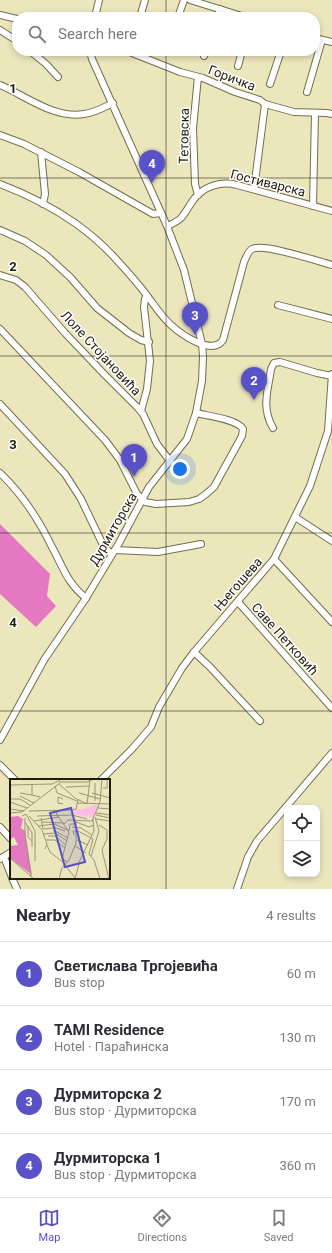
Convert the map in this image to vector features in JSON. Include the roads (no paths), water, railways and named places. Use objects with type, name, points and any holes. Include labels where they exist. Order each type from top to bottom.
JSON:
[{"type":"street","points":[[96,12],[99,0]]},
{"type":"street","points":[[141,12],[145,0]]},
{"type":"street","points":[[180,12],[184,0]]},
{"type":"street","points":[[190,0],[198,1],[229,12]]},
{"type":"street","points":[[0,15],[12,18]]},
{"type":"street","points":[[0,30],[12,38]]},
{"type":"street","points":[[320,47],[322,40],[332,42]]},
{"type":"street","points":[[36,56],[46,64],[58,78]]},
{"type":"street","name":"Дурмиторска","points":[[0,740],[44,660],[86,598],[142,499],[153,482],[187,439],[196,413],[203,371],[202,344],[184,270],[167,226],[91,56]]},
{"type":"street","name":"Горичка","points":[[140,56],[180,72],[198,76],[241,95],[260,100],[265,104],[294,112],[332,114]]},
{"type":"street","points":[[238,66],[241,56]]},
{"type":"street","points":[[270,84],[279,56]]},
{"type":"street","points":[[307,92],[317,56]]},
{"type":"street","name":"Тетовска","points":[[198,76],[193,128],[195,184],[198,195]]},
{"type":"street","points":[[0,85],[48,108],[69,114],[88,114],[113,104]]},
{"type":"street","points":[[254,189],[265,104]]},
{"type":"street","points":[[313,206],[315,113]]},
{"type":"street","points":[[0,135],[41,152],[153,214],[161,213]]},
{"type":"street","points":[[41,152],[45,194],[43,204]]},
{"type":"street","name":"Гостиварска","points":[[167,226],[180,218],[198,195],[209,187],[224,183],[254,189],[332,211]]},
{"type":"street","points":[[0,184],[43,204],[75,224],[93,238],[114,257],[171,325],[178,331],[202,344],[216,346],[223,340],[244,262],[252,249],[257,247],[266,247],[332,265]]},
{"type":"street","points":[[0,230],[14,235],[41,251],[61,268],[97,308],[129,333],[141,340],[149,342]]},
{"type":"street","name":"Лоле Стојановића","points":[[0,275],[16,280],[32,293],[65,333],[141,411],[157,444],[170,461]]},
{"type":"street","points":[[141,411],[144,403],[150,368],[149,342],[144,307],[147,296]]},
{"type":"street","points":[[278,305],[332,319]]},
{"type":"street","points":[[0,329],[112,447],[137,494],[142,499],[152,504],[185,503],[199,499],[206,494],[214,487],[242,436],[243,429],[235,422],[196,413]]},
{"type":"street","points":[[273,428],[267,419],[265,408],[271,369],[274,363],[280,362],[316,373],[332,375]]},
{"type":"street","name":"Његошева","points":[[103,779],[132,749],[151,726],[159,707],[182,668],[194,652],[274,559],[310,486],[328,431],[332,375]]},
{"type":"street","points":[[0,404],[66,474],[81,499],[106,549],[113,552],[158,552],[202,544]]},
{"type":"street","points":[[0,473],[31,510],[47,537],[69,581],[86,598]]},
{"type":"street","points":[[295,517],[332,541]]},
{"type":"street","points":[[274,559],[332,622]]},
{"type":"street","name":"Саве Петковић","points":[[238,602],[332,708]]},
{"type":"street","points":[[194,652],[260,721]]},
{"type":"street","points":[[237,889],[248,857],[257,841],[332,753]]},
{"type":"street","points":[[0,766],[14,779]]},
{"type":"street","points":[[0,827],[10,838]]},
{"type":"street","points":[[2,858],[10,873]]},
{"type":"street","points":[[12,879],[17,889]]},
{"type":"place","name":"Дурмиторска 1","points":[[152,183]]},
{"type":"place","name":"Дурмиторска 2","points":[[195,335]]},
{"type":"place","name":"TAMI Residence","points":[[254,400]]},
{"type":"place","name":"Светислава Тргојевића","points":[[134,477]]}]
